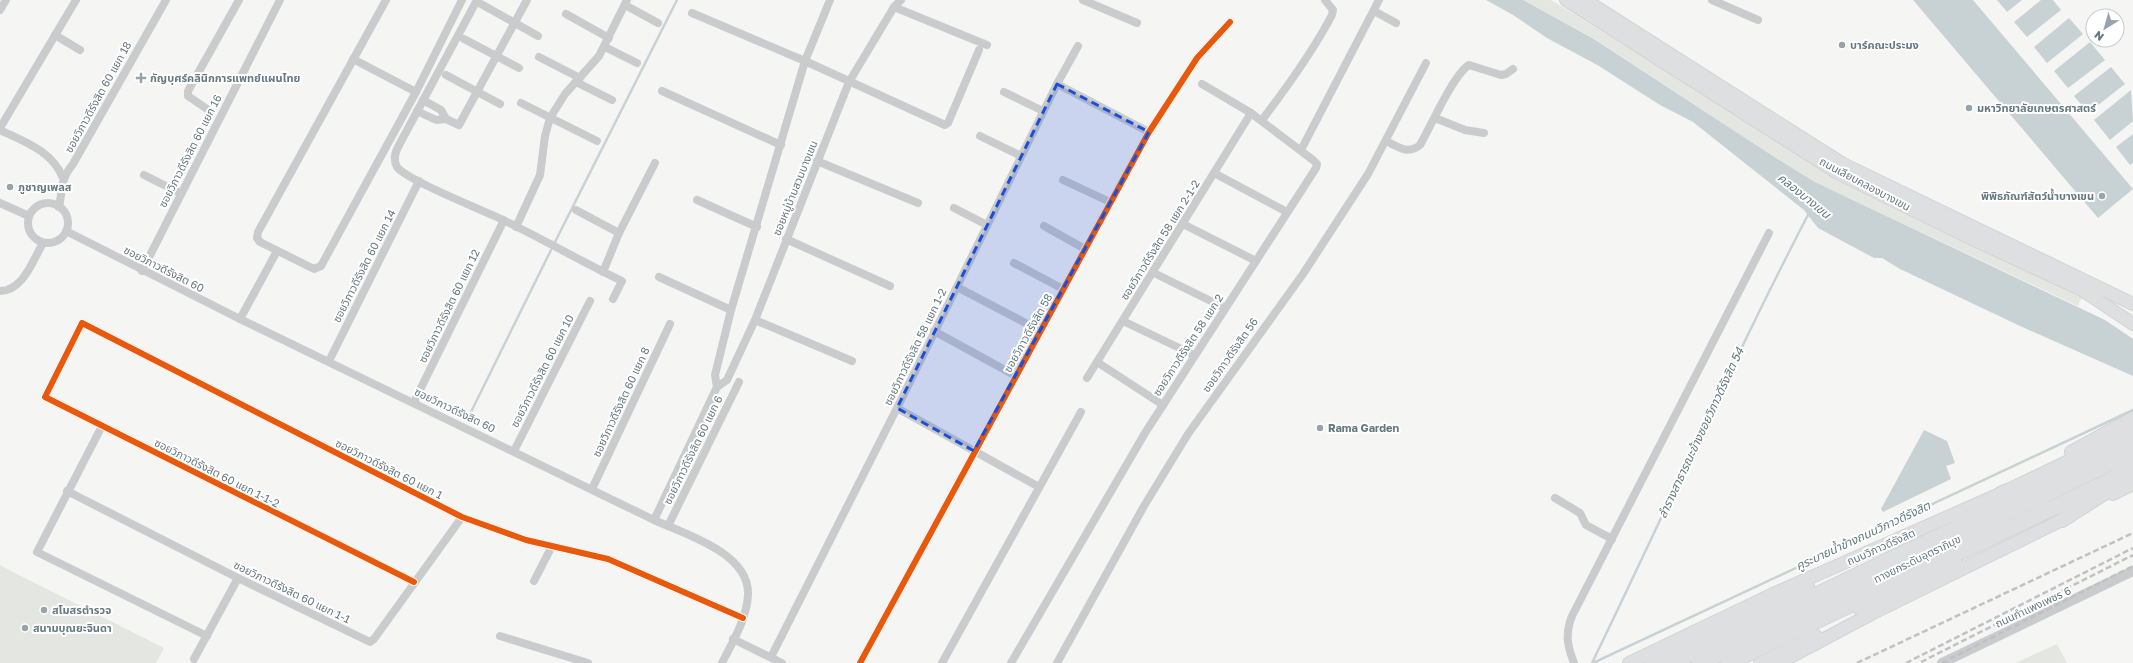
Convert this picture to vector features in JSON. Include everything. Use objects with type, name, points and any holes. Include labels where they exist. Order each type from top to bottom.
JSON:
[{"type":"highway","name":"ถนนวิภาวดีรังสิต","points":[[1673,663],[2133,443]]},
{"type":"highway","name":"ทางยกระดับอุตราภิมุข","points":[[1700,663],[2133,452]]},
{"type":"highway","points":[[2002,493],[2095,461]]},
{"type":"highway","points":[[2062,520],[2131,476]]},
{"type":"highway","points":[[1740,663],[1895,592],[2131,476]]},
{"type":"highway","name":"ทางยกระดับอุตราภิมุข","points":[[1728,663],[2103,484],[2131,476]]},
{"type":"main road","name":"ถนนเลียบคลองบางเขน","points":[[1566,0],[1838,173],[1968,237],[2082,290],[2131,322]]},
{"type":"main road","name":"ถนนเลียบคลองบางเขน","points":[[1585,0],[1843,164],[2133,304]]},
{"type":"main road","name":"ถนนวิภาวดีรังสิต","points":[[1629,663],[1771,595],[2002,493],[2050,468],[2078,446],[2130,424]]},
{"type":"main road","points":[[1779,663],[1873,613],[2062,520]]},
{"type":"main road","points":[[1651,663],[1776,605],[1850,561]]},
{"type":"main road","points":[[1760,663],[1798,644],[1873,613]]},
{"type":"street","points":[[0,10],[6,0]]},
{"type":"street","points":[[63,178],[58,166],[44,152],[0,129],[76,0]]},
{"type":"street","name":"ซอยวิภาวดีรังสิต 60 แยก 18","points":[[59,207],[63,190],[63,178],[73,164],[166,0]]},
{"type":"street","points":[[207,108],[191,99],[188,96],[188,91],[239,0]]},
{"type":"street","name":"ซอยวิภาวดีรังสิต 60 แยก 16","points":[[142,270],[180,193],[280,0]]},
{"type":"street","points":[[386,0],[258,232],[257,238],[260,242],[314,269],[321,266],[416,92],[462,0]]},
{"type":"street","points":[[417,111],[436,120],[446,119],[459,125],[527,0]]},
{"type":"street","name":"ซอยหมู่บ้านสวนบางเขน","points":[[717,387],[715,375],[730,310],[757,227],[805,61],[830,0]]},
{"type":"street","name":"ซอยหมู่บ้านสวนบางเขน","points":[[654,520],[717,387],[728,380],[755,320],[849,82],[894,7],[901,0]]},
{"type":"street","points":[[1083,0],[1137,23]]},
{"type":"street","points":[[1262,120],[1316,46],[1332,15],[1333,10],[1325,0]]},
{"type":"street","points":[[1301,150],[1379,0]]},
{"type":"street","points":[[1712,0],[1758,20]]},
{"type":"street","points":[[538,36],[479,2],[423,100],[394,156],[396,166],[405,174],[504,220],[622,281],[613,299]]},
{"type":"street","points":[[516,227],[540,175],[545,136],[550,118],[566,94],[605,47],[626,2],[658,23]]},
{"type":"street","points":[[894,7],[987,45]]},
{"type":"street","points":[[1374,11],[1396,23]]},
{"type":"street","points":[[692,13],[805,61],[945,125],[948,123],[979,50]]},
{"type":"street","points":[[566,14],[609,38]]},
{"type":"street","name":"ซอยวิภาวดีรังสิต 58","points":[[860,663],[974,451],[1149,132],[1197,58],[1230,22]]},
{"type":"street","points":[[55,35],[80,50]]},
{"type":"street","points":[[464,39],[519,68]]},
{"type":"street","name":"ซอยวิภาวดีรังสิต 58 แยก 1-2","points":[[771,657],[897,408],[1043,111],[1078,46]]},
{"type":"street","points":[[605,47],[637,63]]},
{"type":"street","points":[[540,57],[612,100]]},
{"type":"street","points":[[353,59],[416,92]]},
{"type":"street","name":"ซอยวิภาวดีรังสิต 56","points":[[1057,663],[1144,506],[1184,440],[1337,225],[1386,141],[1426,63]]},
{"type":"street","points":[[1386,141],[1403,149],[1415,150],[1420,146],[1453,83],[1469,65],[1501,75],[1506,74],[1512,69]]},
{"type":"street","points":[[446,75],[500,104]]},
{"type":"street","points":[[1057,84],[1149,132]]},
{"type":"street","name":"ซอยวิภาวดีรังสิต 58 แยก 2","points":[[1011,663],[1163,405],[1316,168],[1317,164],[1262,120],[1202,84]]},
{"type":"street","points":[[662,91],[781,145]]},
{"type":"street","points":[[1004,92],[1043,111]]},
{"type":"street","points":[[423,100],[440,110],[446,119]]},
{"type":"street","points":[[521,104],[597,141]]},
{"type":"street","name":"ซอยวิภาวดีรังสิต 58 แยก 2-1-2","points":[[1087,378],[1154,273],[1251,113]]},
{"type":"street","points":[[1436,118],[1465,130],[1484,133]]},
{"type":"street","points":[[980,136],[1021,156]]},
{"type":"street","points":[[817,161],[918,203]]},
{"type":"street","points":[[603,272],[619,233],[655,163]]},
{"type":"street","points":[[1214,173],[1288,212]]},
{"type":"street","points":[[144,174],[180,193]]},
{"type":"street","points":[[1063,180],[1110,202]]},
{"type":"street","name":"ซอยวิภาวดีรังสิต 60 แยก 14","points":[[329,361],[419,181]]},
{"type":"street","points":[[697,200],[757,227]]},
{"type":"street","points":[[0,203],[29,216]]},
{"type":"street","points":[[53,204],[59,207],[67,217],[66,231],[59,240],[48,243],[43,242],[32,235],[28,223],[29,216],[36,207],[53,204]]},
{"type":"street","points":[[954,208],[987,225]]},
{"type":"street","points":[[576,210],[619,233]]},
{"type":"street","name":"ซอยวิภาวดีรังสิต 60 แยก 12","points":[[414,402],[504,220]]},
{"type":"street","points":[[1183,224],[1256,261]]},
{"type":"street","points":[[1044,226],[1085,249]]},
{"type":"street","name":"ซอยวิภาวดีรังสิต 60","points":[[66,231],[240,319],[414,402],[654,520],[720,550],[735,562],[744,577],[748,595],[742,618],[722,663]]},
{"type":"street","points":[[1574,663],[1567,642],[1566,630],[1769,233]]},
{"type":"street","points":[[786,239],[890,286]]},
{"type":"street","points":[[0,291],[6,291],[16,286],[28,271],[43,242]]},
{"type":"street","points":[[240,319],[277,251]]},
{"type":"street","points":[[1014,263],[1064,289]]},
{"type":"street","points":[[1154,273],[1225,308]]},
{"type":"street","points":[[658,277],[730,310]]},
{"type":"street","points":[[957,287],[1041,331]]},
{"type":"street","name":"ซอยวิภาวดีรังสิต 60 แยก 10","points":[[514,451],[590,301]]},
{"type":"street","points":[[755,320],[852,361]]},
{"type":"street","points":[[1123,321],[1194,355]]},
{"type":"street","name":"ซอยวิภาวดีรังสิต 60 แยก 1","points":[[61,364],[82,323],[462,517],[526,540],[608,559],[742,618]]},
{"type":"street","name":"ซอยวิภาวดีรังสิต 60 แยก 8","points":[[592,489],[670,324]]},
{"type":"street","points":[[934,331],[1016,376]]},
{"type":"street","points":[[1097,362],[1163,405]]},
{"type":"street","name":"ซอยวิภาวดีรังสิต 60 แยก 1-1-2","points":[[61,364],[45,396],[414,582]]},
{"type":"street","name":"ซอยวิภาวดีรังสิต 60 แยก 6","points":[[668,526],[739,382]]},
{"type":"street","points":[[897,408],[1039,487]]},
{"type":"street","points":[[942,663],[1081,412]]},
{"type":"street","points":[[102,426],[37,552],[207,636]]},
{"type":"street","name":"ซอยวิภาวดีรังสิต 60 แยก 1-1","points":[[68,491],[238,578],[370,642],[374,639],[462,517]]},
{"type":"street","points":[[1555,498],[1580,513],[1586,525],[1612,539]]},
{"type":"street","points":[[534,581],[552,546]]},
{"type":"street","name":"ถนนกำแพงเพชร 6","points":[[1942,663],[2133,571]]},
{"type":"street","points":[[194,659],[238,578]]},
{"type":"street","points":[[500,636],[588,663]]},
{"type":"street","points":[[733,639],[782,663]]},
{"type":"highlighted area","points":[[1057,84],[1149,132],[974,451],[897,408]]},
{"type":"shaded area","points":[[1523,0],[1551,0],[1783,144],[2083,295],[2078,306],[1815,182],[1595,39]]},
{"type":"shaded area","name":"สโมสรตำรวจ","points":[[0,565],[164,648],[156,663],[0,663]]},
{"type":"shaded area","points":[[2057,644],[2067,663],[2015,663]]},
{"type":"water","name":"คลองบางเขน","points":[[1486,0],[1523,0],[1594,39],[1815,182],[2105,320],[2133,339],[2133,376],[2020,326],[1900,269],[1882,258],[1874,258],[1818,228],[1804,210],[1693,122],[1660,105],[1599,66],[1547,38],[1513,15]]},
{"type":"water","points":[[1913,0],[1973,0],[2133,189],[2098,218]]},
{"type":"water","points":[[1997,0],[2022,0],[2007,12]]},
{"type":"water","points":[[2041,0],[2053,0],[2061,10],[2027,37],[2014,22]]},
{"type":"water","points":[[2069,18],[2083,34],[2047,63],[2034,47]]},
{"type":"water","points":[[2085,46],[2085,48],[2095,48],[2105,60],[2068,88],[2054,71]]},
{"type":"water","points":[[2111,67],[2125,84],[2088,113],[2074,96]]},
{"type":"water","points":[[2131,90],[2133,121],[2110,140],[2094,120]]},
{"type":"water","points":[[2133,134],[2133,163],[2130,165],[2116,147]]},
{"type":"water","points":[[1924,430],[1947,441],[1955,463],[1946,466],[1951,479],[1883,512],[1881,509]]},
{"type":"waterway","points":[[555,242],[677,0]]},
{"type":"waterway","name":"ลำรางสาธารณะข้างซอยวิภาวดีรังสิต 54","points":[[1592,663],[1753,325],[1809,213]]},
{"type":"waterway","points":[[467,420],[551,250]]},
{"type":"waterway","name":"คูระบายน้ำข้างถนนวิภาวดีรังสิต","points":[[1593,663],[2133,410]]},
{"type":"railway","points":[[1857,663],[2133,533]]},
{"type":"railway","points":[[1906,663],[2133,548]]},
{"type":"railway","points":[[1921,662],[2133,555]]},
{"type":"railway","points":[[1942,663],[2133,566]]},
{"type":"cycle path","points":[[860,663],[1149,132],[1197,58],[1230,22]]},
{"type":"cycle path","points":[[414,582],[45,397],[82,323],[462,517],[526,540],[608,559],[743,618]]},
{"type":"place","name":"บาร์คณะประมง","points":[[1842,45]]},
{"type":"place","name":"กัญบุศร์คลินิกการแพทย์แผนไทย","points":[[141,78]]},
{"type":"place","name":"มหาวิทยาลัยเกษตรศาสตร์","points":[[1969,108]]},
{"type":"place","name":"ภูชาญเพลส","points":[[10,187]]},
{"type":"place","name":"พิพิธภัณฑ์สัตว์น้ำบางเขน","points":[[2102,196]]},
{"type":"place","name":"Rama Garden","points":[[1320,428]]},
{"type":"place","name":"สโมสรตำรวจ","points":[[44,610]]},
{"type":"place","name":"สนามบุณยะจินดา","points":[[25,628]]}]
